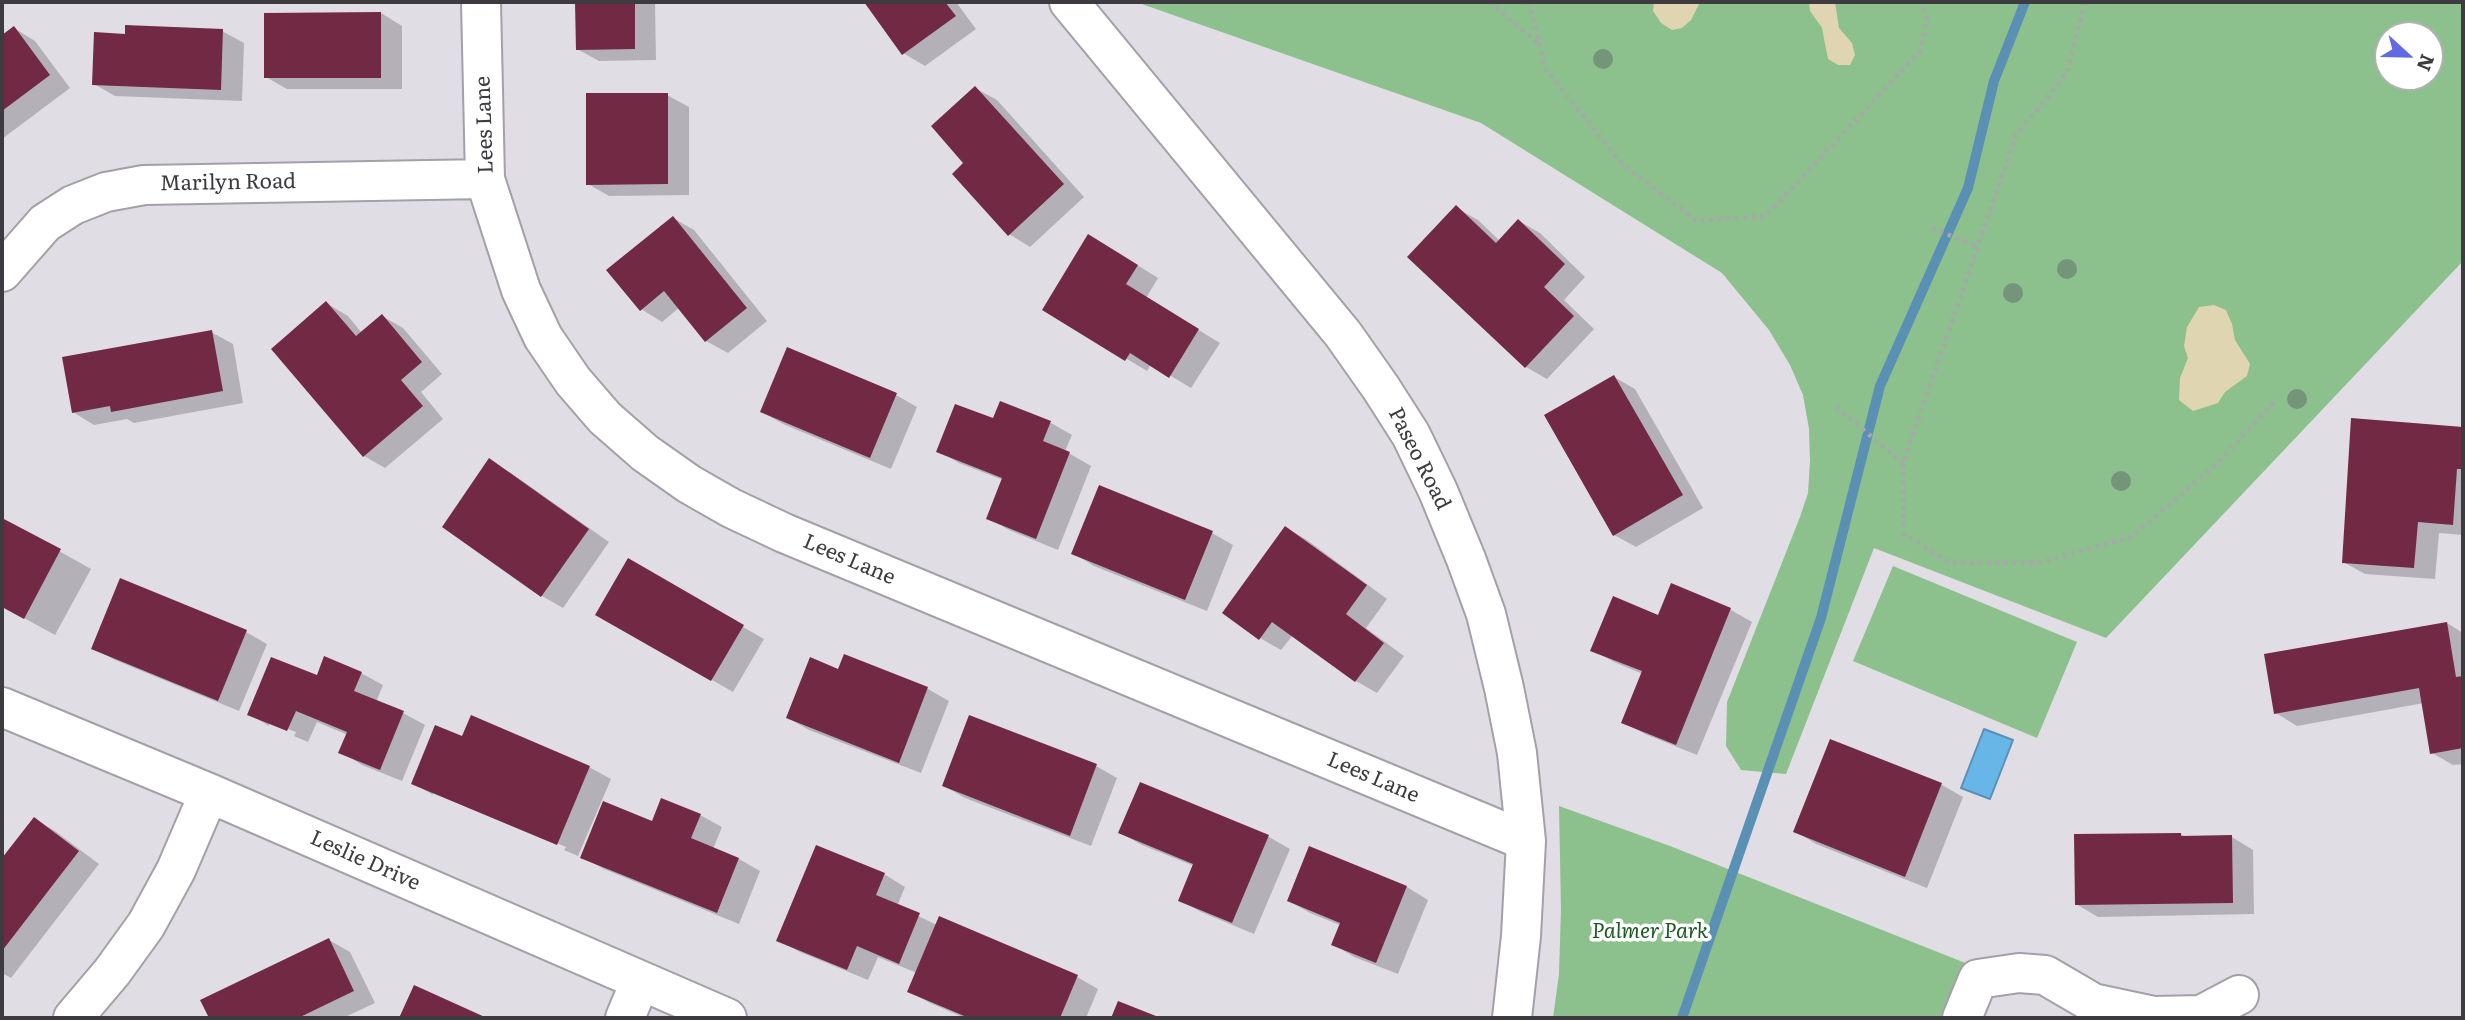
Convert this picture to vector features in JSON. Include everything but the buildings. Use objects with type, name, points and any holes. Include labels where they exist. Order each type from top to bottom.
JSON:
[{"type":"street","name":"Lees Lane","points":[[481,2],[485,178],[521,290],[543,337],[573,381],[606,418],[645,453],[689,484],[731,508],[785,533],[1526,841]]},
{"type":"street","name":"Paseo Road","points":[[1069,2],[1343,334],[1411,435],[1438,491],[1486,614],[1517,753],[1526,841],[1521,936],[1512,1018]]},
{"type":"street","name":"Marilyn Road","points":[[2,272],[46,223],[73,205],[106,192],[144,185],[485,178]]},
{"type":"street","name":"Leslie Drive","points":[[3,710],[209,793],[727,1018]]},
{"type":"street","points":[[72,1018],[112,972],[146,925],[176,870],[209,793]]},
{"type":"street","points":[[1962,1018],[1978,979],[2019,973],[2045,975],[2093,1003],[2154,1016],[2201,1015],[2239,995]]},
{"type":"street","points":[[625,1018],[640,982]]},
{"type":"path","points":[[1489,2],[1539,43]]},
{"type":"path","points":[[1529,2],[1545,68],[1622,164],[1698,221],[1766,216],[1920,51],[1927,18],[1922,2]]},
{"type":"path","points":[[2085,2],[2067,73],[2016,135],[1903,463],[1904,534],[1950,563],[2038,564],[2130,537],[2217,464],[2277,399]]},
{"type":"path","points":[[1932,228],[1978,247]]},
{"type":"path","points":[[1836,407],[1903,463]]},
{"type":"green space","points":[[1136,2],[2463,2],[2463,261],[2106,638],[1874,548],[1786,774],[1741,770],[1726,746],[1727,702],[1808,493],[1809,429],[1803,395],[1790,365],[1769,330],[1722,273],[1481,123]]},
{"type":"green space","points":[[1893,566],[2077,642],[2037,738],[1853,661]]},
{"type":"green space","name":"Palmer Park","points":[[1559,806],[1670,846],[1968,964],[1945,1018],[1553,1018],[1559,974],[1561,910]]},
{"type":"sand","points":[[1654,2],[1700,2],[1691,20],[1682,28],[1672,30],[1661,23],[1653,11]]},
{"type":"sand","points":[[1809,2],[1835,2],[1839,28],[1852,43],[1855,55],[1850,65],[1838,65],[1828,59],[1822,28],[1810,11]]},
{"type":"sand","points":[[2214,305],[2226,310],[2235,340],[2250,364],[2247,376],[2225,392],[2218,403],[2193,411],[2179,400],[2180,378],[2188,358],[2184,346],[2187,327],[2199,307]]},
{"type":"water","points":[[1984,729],[2013,740],[1990,799],[1961,788]]},
{"type":"waterway","points":[[1682,1018],[1821,618],[1880,386],[1968,188],[1994,81],[2025,2]]}]
